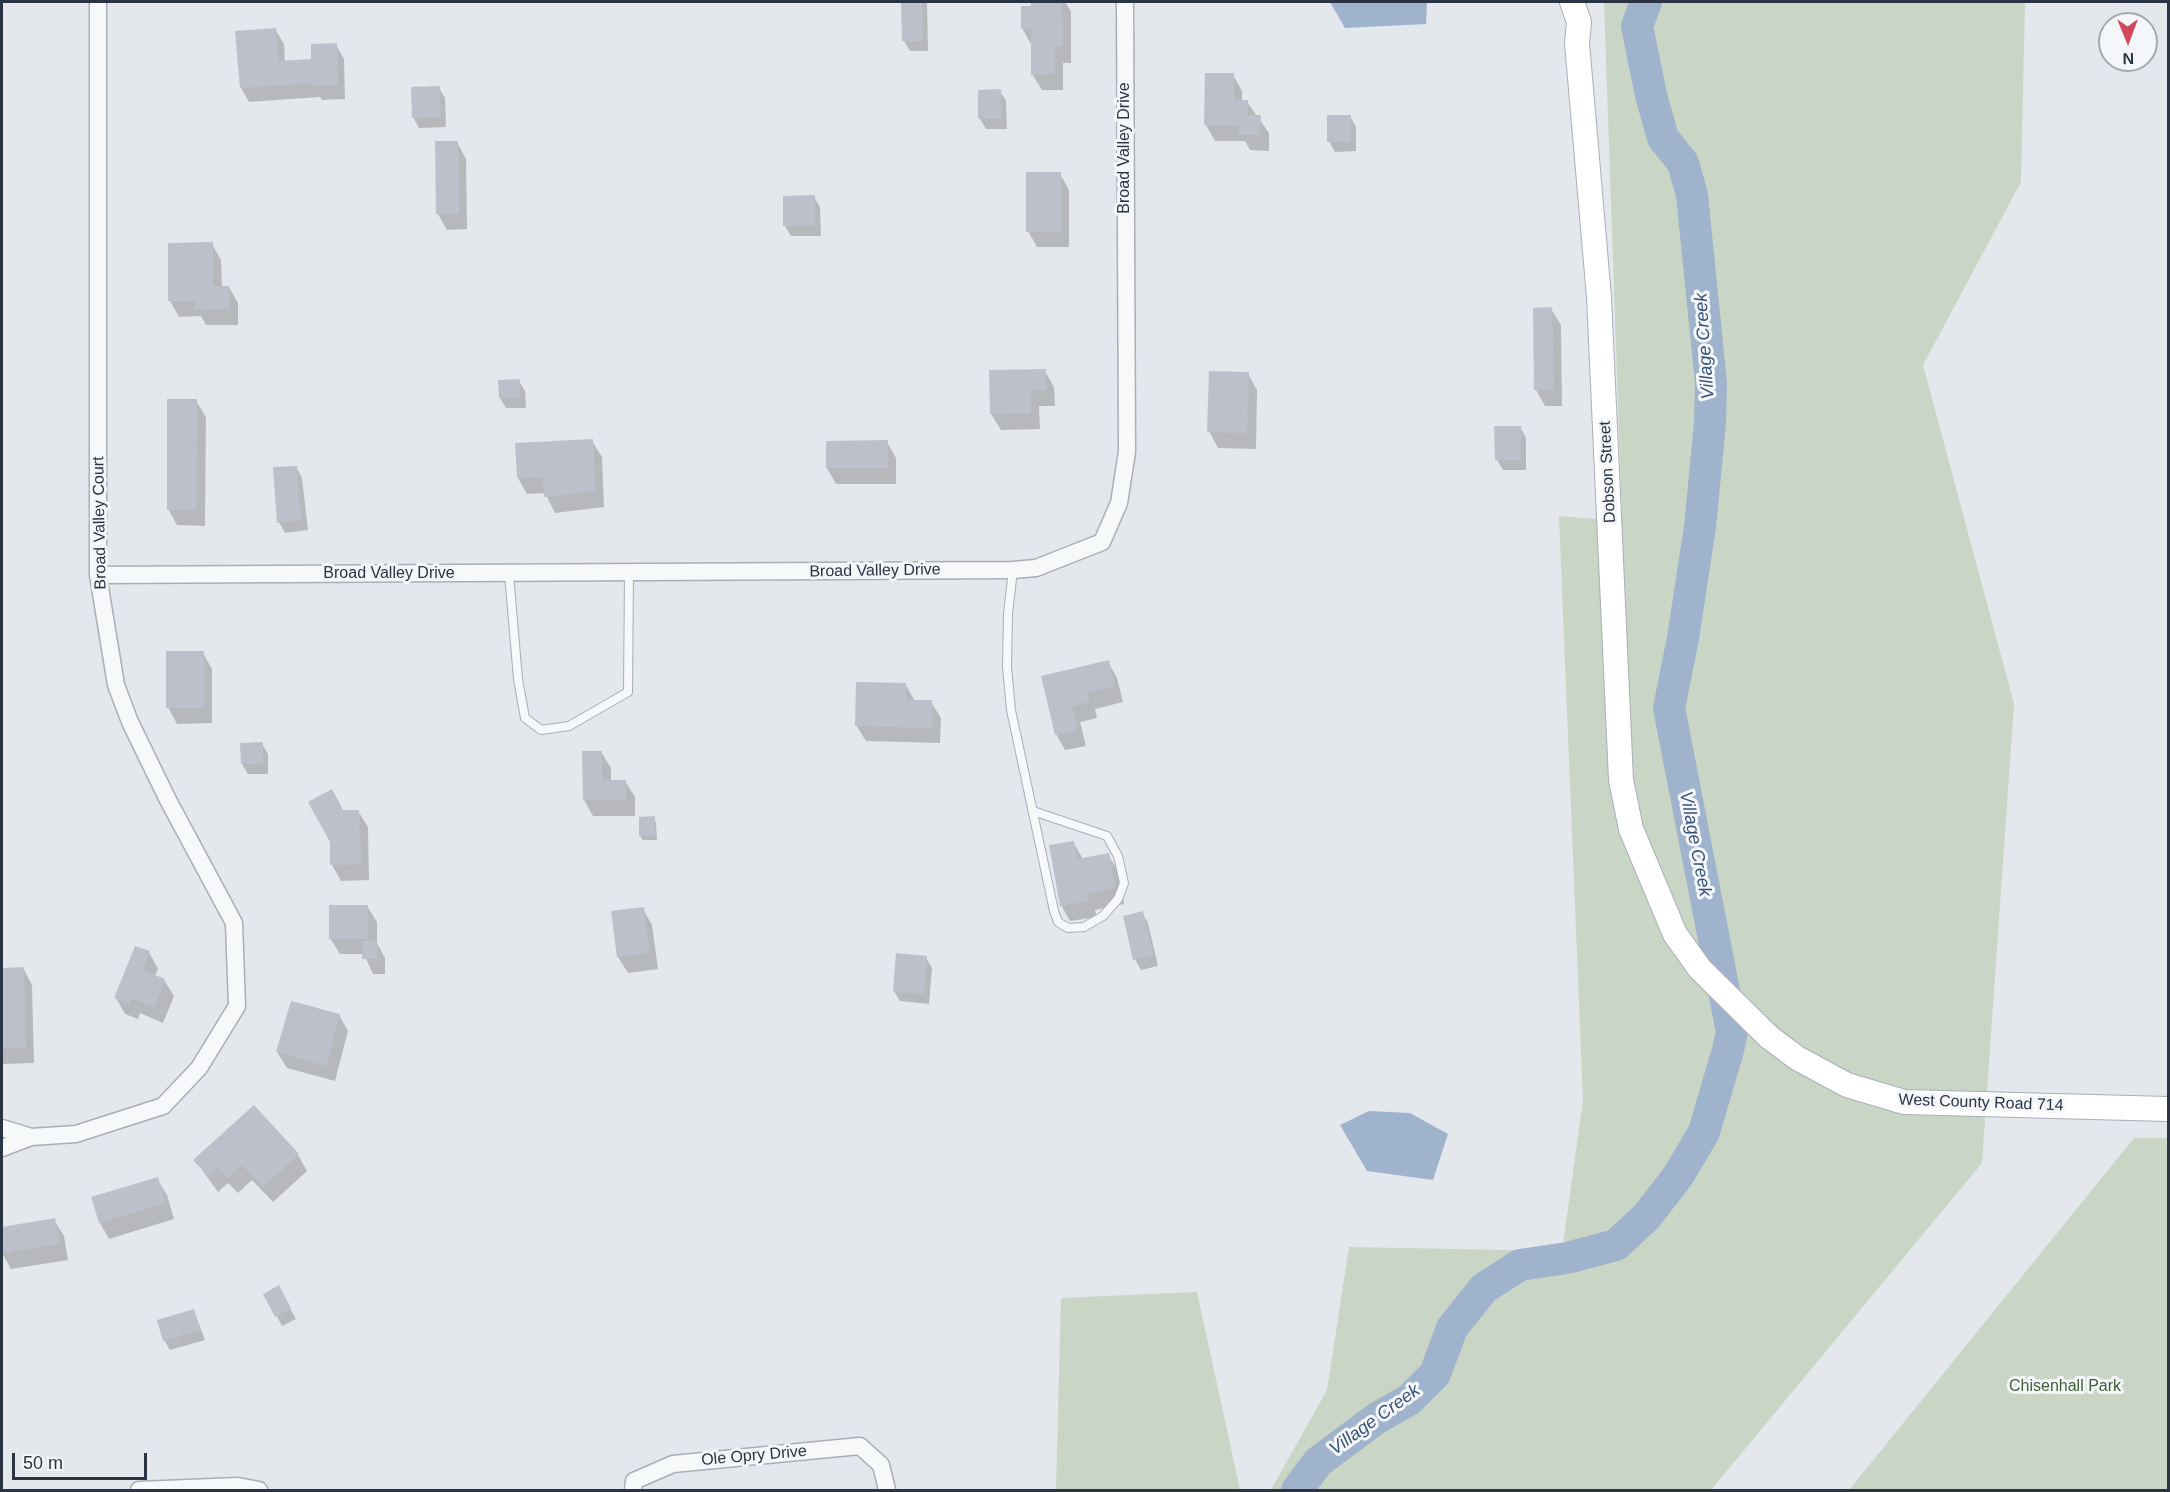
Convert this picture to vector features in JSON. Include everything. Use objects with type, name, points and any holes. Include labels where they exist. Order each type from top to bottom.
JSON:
[{"type":"street","name":"Broad Valley Court","points":[[2,1148],[31,1137],[75,1134],[163,1106],[199,1068],[237,1005],[234,923],[168,800],[130,722],[116,685],[98,575],[98,2]]},
{"type":"street","name":"Broad Valley Drive","points":[[98,575],[629,574],[1013,570],[1036,568],[1102,542],[1119,503],[1127,452],[1125,2]]},
{"type":"street","name":"Dobson Street","points":[[1572,2],[1579,22],[1577,43],[1599,309],[1621,780],[1631,829],[1675,934]]},
{"type":"street","name":"West County Road 714","points":[[1675,934],[1720,991],[1769,1037],[1847,1085],[1904,1102],[2169,1109]]},
{"type":"street","name":"Broad Valley Court","points":[[2,1128],[31,1137]]},
{"type":"street","name":"Ole Opry Drive","points":[[633,1491],[634,1481],[673,1464],[860,1446],[881,1465],[887,1491]]},
{"type":"street","points":[[139,1491],[238,1486],[259,1491]]},
{"type":"lane","points":[[1013,570],[1008,614],[1007,667],[1011,710],[1033,811],[1058,922],[1068,928],[1084,927],[1103,916],[1118,899],[1124,883],[1118,856],[1107,836],[1033,811]]},
{"type":"lane","points":[[509,574],[518,679],[525,718],[541,730],[569,726],[628,692],[629,574]]},
{"type":"green space","points":[[1604,2],[2025,2],[2021,182],[1923,365],[2014,704],[1982,1163],[1711,1490],[1271,1490],[1327,1390],[1349,1247],[1562,1251],[1583,1101],[1559,516],[1622,521]]},
{"type":"green space","name":"Chisenhall Park","points":[[2134,1138],[2168,1138],[2168,1490],[1849,1490]]},
{"type":"green space","points":[[1197,1292],[1240,1490],[1056,1490],[1061,1298]]},
{"type":"water","points":[[1330,2],[1427,2],[1426,24],[1345,28]]},
{"type":"water","points":[[1369,1111],[1410,1113],[1448,1134],[1433,1180],[1367,1171],[1340,1125]]},
{"type":"building","points":[[901,2],[922,2],[923,41],[902,41]]},
{"type":"building","points":[[1031,2],[1062,2],[1063,47],[1055,47],[1055,74],[1031,75],[1031,29],[1021,29],[1021,6],[1031,6]]},
{"type":"building","points":[[276,28],[279,61],[311,59],[311,44],[337,43],[338,85],[312,86],[312,83],[240,88],[235,31]]},
{"type":"building","points":[[1205,73],[1234,73],[1234,100],[1248,100],[1248,115],[1261,115],[1260,135],[1239,135],[1240,126],[1204,125]]},
{"type":"building","points":[[440,86],[441,117],[412,118],[411,87]]},
{"type":"building","points":[[1001,89],[1002,119],[978,119],[978,90]]},
{"type":"building","points":[[1327,115],[1351,115],[1351,141],[1327,142]]},
{"type":"building","points":[[435,141],[458,141],[459,214],[436,214]]},
{"type":"building","points":[[1026,172],[1061,172],[1061,231],[1026,232]]},
{"type":"building","points":[[815,195],[815,226],[783,226],[783,196]]},
{"type":"building","points":[[213,242],[213,286],[229,286],[230,309],[195,310],[195,301],[168,301],[168,243]]},
{"type":"building","points":[[1552,307],[1554,390],[1534,390],[1533,308]]},
{"type":"building","points":[[1046,369],[1046,390],[1031,390],[1031,413],[990,414],[989,370]]},
{"type":"building","points":[[1209,371],[1249,372],[1247,433],[1207,432]]},
{"type":"building","points":[[520,379],[520,398],[499,398],[498,380]]},
{"type":"building","points":[[167,399],[197,399],[196,510],[167,510]]},
{"type":"building","points":[[1494,426],[1521,426],[1521,460],[1495,460]]},
{"type":"building","points":[[593,439],[595,491],[544,497],[543,477],[517,478],[515,443]]},
{"type":"building","points":[[888,440],[888,468],[826,468],[826,441]]},
{"type":"building","points":[[297,466],[298,498],[303,520],[277,523],[273,467]]},
{"type":"building","points":[[166,651],[204,651],[204,708],[166,708]]},
{"type":"building","points":[[1109,660],[1115,686],[1087,693],[1089,702],[1072,706],[1078,730],[1055,735],[1041,676]]},
{"type":"building","points":[[856,682],[906,683],[906,700],[932,700],[932,728],[855,726]]},
{"type":"building","points":[[263,742],[263,764],[241,764],[240,743]]},
{"type":"building","points":[[582,751],[602,751],[602,780],[626,780],[626,800],[583,800]]},
{"type":"building","points":[[332,789],[343,810],[359,810],[361,864],[330,865],[330,842],[308,802]]},
{"type":"building","points":[[655,816],[655,836],[639,836],[639,817]]},
{"type":"building","points":[[1074,841],[1077,859],[1109,853],[1115,888],[1087,894],[1088,901],[1060,906],[1049,845]]},
{"type":"building","points":[[329,905],[368,905],[368,939],[329,939]]},
{"type":"building","points":[[644,907],[650,953],[617,957],[611,911]]},
{"type":"building","points":[[1143,911],[1153,955],[1133,960],[1123,916]]},
{"type":"building","points":[[377,940],[377,959],[362,959],[362,941]]},
{"type":"building","points":[[135,946],[150,951],[142,970],[165,979],[154,1007],[131,998],[129,1004],[114,998]]},
{"type":"building","points":[[896,953],[927,956],[924,994],[893,991]]},
{"type":"building","points":[[24,967],[26,1048],[2,1048],[2,968]]},
{"type":"building","points":[[291,1001],[340,1014],[326,1066],[276,1052]]},
{"type":"building","points":[[254,1105],[299,1154],[263,1187],[242,1165],[228,1178],[218,1168],[208,1176],[193,1160]]},
{"type":"building","points":[[158,1177],[166,1203],[99,1223],[91,1197]]},
{"type":"building","points":[[55,1218],[60,1244],[2,1253],[2,1227]]},
{"type":"building","points":[[279,1285],[291,1308],[275,1317],[263,1294]]},
{"type":"building","points":[[194,1309],[200,1330],[163,1341],[157,1320]]},
{"type":"waterway","name":"Village Creek","points":[[1297,1490],[1318,1462],[1377,1418],[1409,1400],[1435,1374],[1452,1328],[1484,1288],[1520,1265],[1567,1258],[1616,1245],[1647,1216],[1678,1176],[1704,1132],[1728,1050],[1732,1032],[1669,708],[1683,638],[1700,527],[1710,423],[1711,383],[1692,195],[1683,163],[1663,138],[1651,95],[1637,26],[1646,2]]}]
